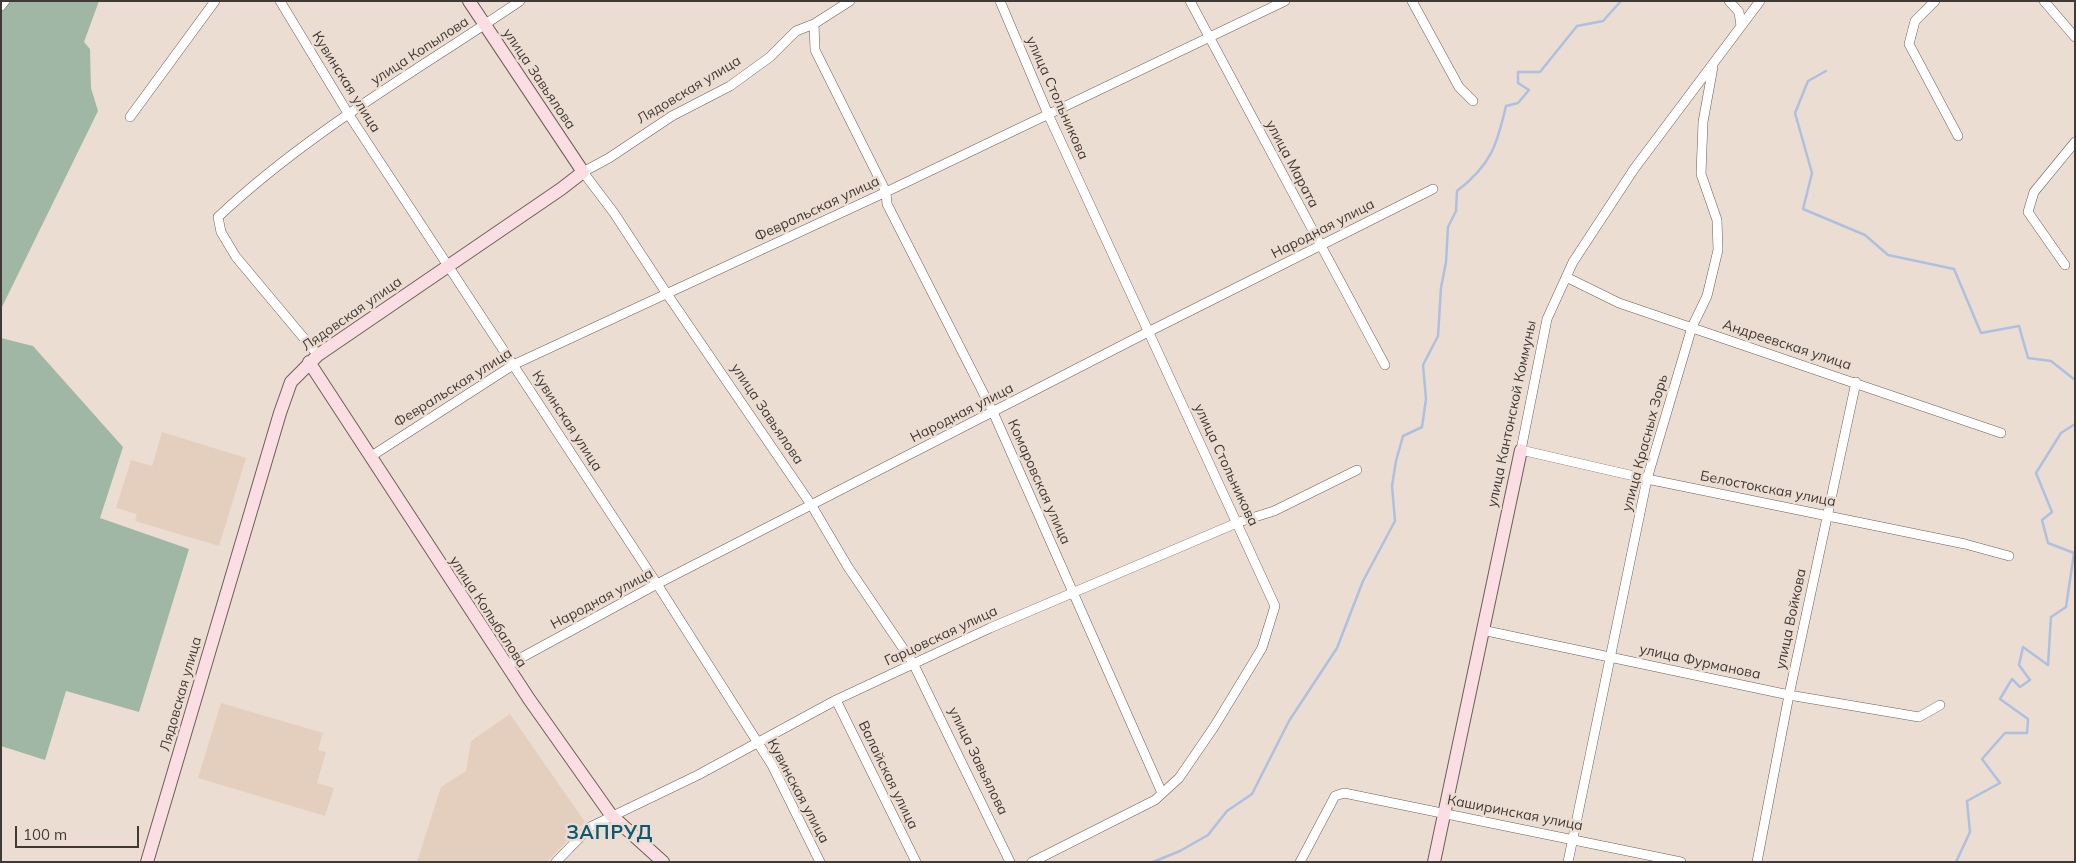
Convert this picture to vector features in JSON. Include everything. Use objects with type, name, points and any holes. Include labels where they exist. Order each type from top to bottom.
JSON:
[{"type":"main road","name":"улица Завьялова","points":[[468,1],[583,172]]},
{"type":"main road","name":"Лядовская улица","points":[[147,862],[280,413],[291,382],[314,358],[446,266],[562,189],[583,172]]},
{"type":"main road","name":"улица Колыбалова","points":[[314,358],[370,457],[506,666],[611,815],[663,862]]},
{"type":"main road","name":"улица Кантонской Коммуны","points":[[1434,862],[1521,450]]},
{"type":"street","points":[[1,6],[5,1]]},
{"type":"street","points":[[130,117],[215,1]]},
{"type":"street","name":"Кувинская улица","points":[[280,1],[349,115],[446,266],[657,584],[772,765],[820,862]]},
{"type":"street","name":"улица Копылова","points":[[218,217],[252,185],[349,115],[520,1]]},
{"type":"street","name":"Лядовская улица","points":[[583,172],[609,158],[672,116],[730,86],[770,57],[796,31],[814,24],[850,1]]},
{"type":"street","name":"улица Стольникова","points":[[1000,1],[1048,114],[1276,606],[1262,648],[1219,719],[1179,778],[1154,800],[1032,862]]},
{"type":"street","name":"улица Марата","points":[[1190,1],[1208,38],[1385,365]]},
{"type":"street","name":"Февральская улица","points":[[370,457],[513,365],[886,192],[1285,1]]},
{"type":"street","points":[[1412,1],[1458,87],[1473,101]]},
{"type":"street","points":[[1729,1],[1739,12],[1741,26]]},
{"type":"street","name":"улица Кантонской Коммуны","points":[[1521,450],[1547,319],[1566,278],[1634,168],[1760,1]]},
{"type":"street","points":[[1935,1],[1915,21],[1909,44],[1958,136]]},
{"type":"street","points":[[2044,1],[2075,37]]},
{"type":"street","name":"Комаровская улица","points":[[814,24],[815,50],[886,192],[887,204],[993,412],[1162,793]]},
{"type":"street","name":"улица Красных Зорь","points":[[1568,862],[1647,479],[1692,328],[1707,296],[1718,250],[1717,220],[1701,174],[1703,122],[1713,64]]},
{"type":"street","points":[[2065,265],[2028,212],[2034,192],[2075,142]]},
{"type":"street","name":"улица Завьялова","points":[[583,172],[614,213],[812,506],[848,567],[913,663],[1010,862]]},
{"type":"street","name":"Народная улица","points":[[506,666],[657,584],[1148,332],[1433,189]]},
{"type":"street","name":"улица Колыбалова","points":[[218,217],[221,232],[236,257],[314,358]]},
{"type":"street","name":"Андреевская улица","points":[[1566,278],[1619,303],[2002,433]]},
{"type":"street","name":"улица Войкова","points":[[1757,862],[1789,696],[1856,382]]},
{"type":"street","name":"Белостокская улица","points":[[1521,450],[1647,479],[1827,514],[1965,544],[2009,556]]},
{"type":"street","name":"Гарцовская улица","points":[[556,862],[590,827],[611,815],[698,775],[836,700],[990,628],[1238,522],[1274,511],[1357,470]]},
{"type":"street","name":"улица Фурманова","points":[[1482,630],[1789,696],[1919,717],[1940,705]]},
{"type":"street","name":"Валайская улица","points":[[836,700],[916,862]]},
{"type":"street","name":"Каширинская улица","points":[[1300,862],[1335,796],[1344,793],[1682,862]]},
{"type":"shaded area","points":[[162,432],[246,458],[219,546],[135,521],[137,514],[116,508],[131,460],[152,466]]},
{"type":"shaded area","points":[[221,703],[323,733],[318,750],[326,752],[317,783],[334,788],[325,816],[198,778]]},
{"type":"shaded area","points":[[510,714],[585,822],[547,862],[417,862],[441,787],[466,771],[471,741]]},
{"type":"green space","points":[[1,1],[99,1],[84,42],[90,49],[91,88],[98,111],[1,309]]},
{"type":"green space","points":[[1,338],[33,346],[123,447],[100,518],[189,549],[139,712],[66,691],[45,760],[1,746]]},
{"type":"waterway","points":[[1153,862],[1180,851],[1208,835],[1227,811],[1252,794],[1289,721],[1337,648],[1363,581],[1395,521],[1392,486],[1403,436],[1422,427],[1426,399],[1423,365],[1438,336],[1448,227],[1456,211],[1457,191],[1478,172],[1491,153],[1496,143],[1506,106],[1518,103],[1529,90],[1518,83],[1518,72],[1540,72],[1577,26],[1603,21],[1621,1]]},
{"type":"waterway","points":[[1826,71],[1808,81],[1795,113],[1812,173],[1803,209],[1865,235],[1888,255],[1954,269],[1981,333],[2019,326],[2028,358],[2051,361],[2075,380]]},
{"type":"waterway","points":[[1956,862],[1970,832],[1967,801],[2000,783],[1982,759],[2005,733],[2027,733],[2028,719],[2000,699],[2012,679],[2020,687],[2030,680],[2019,665],[2023,647],[2048,665],[2051,617],[2066,607],[2074,553],[2048,543],[2042,520],[2052,512],[2036,473],[2061,433],[2075,424]]},
{"type":"district","name":"ЗАПРУД","points":[[610,833]]}]
